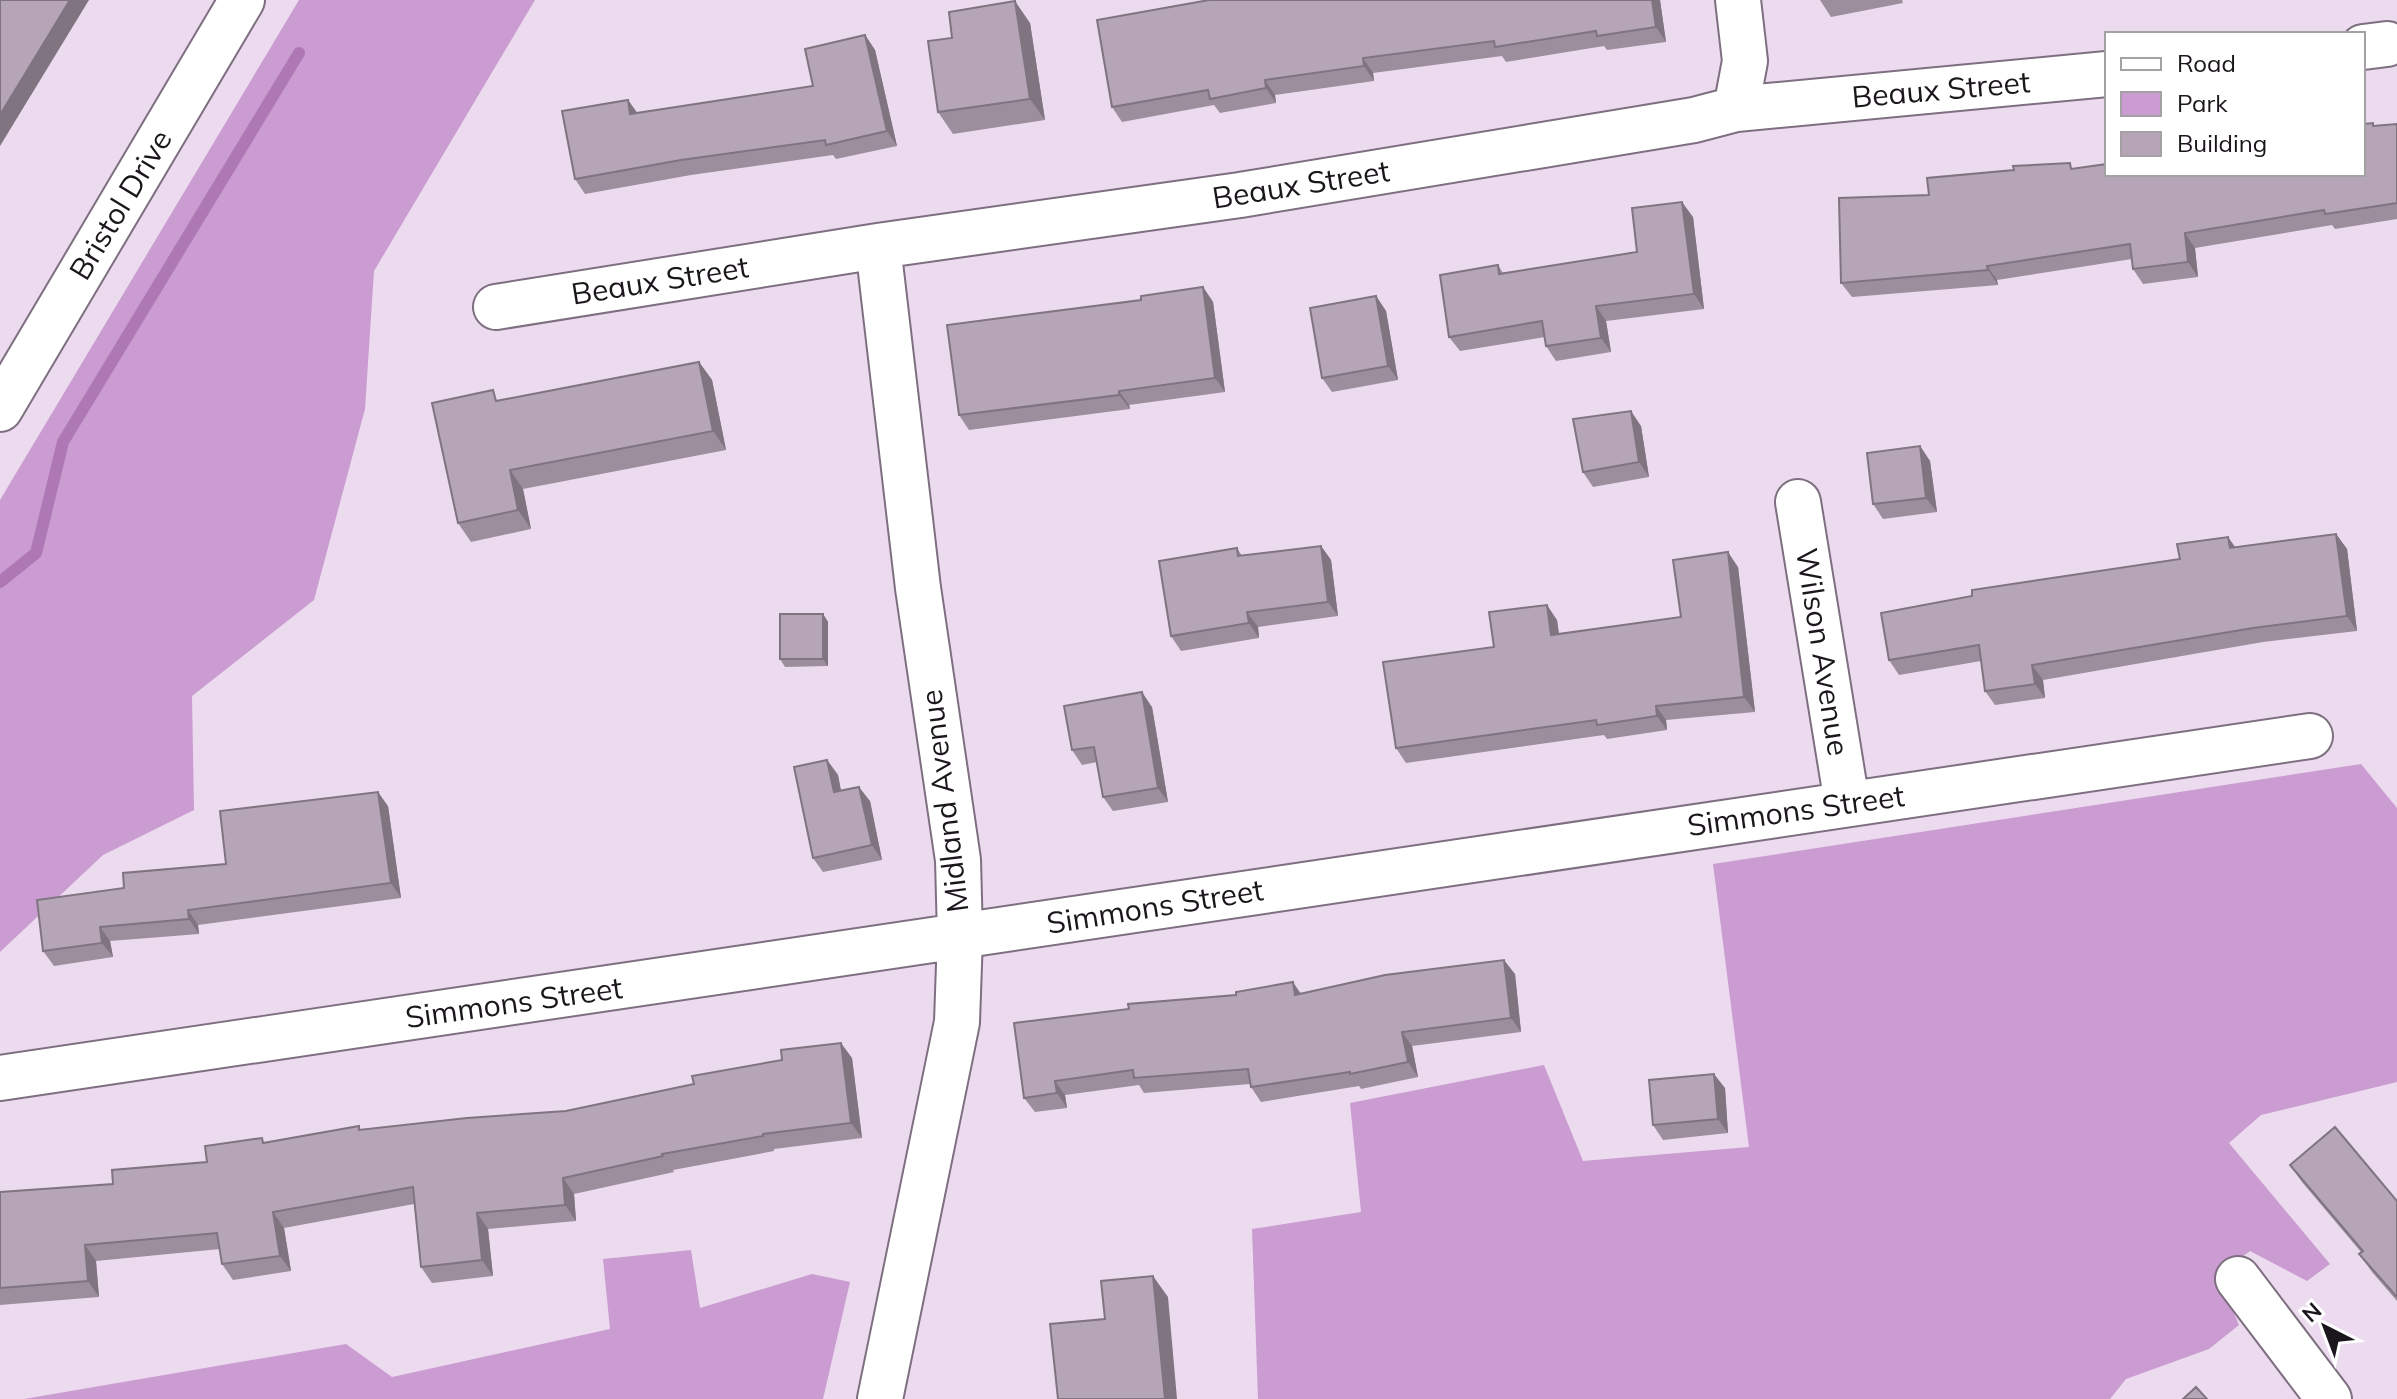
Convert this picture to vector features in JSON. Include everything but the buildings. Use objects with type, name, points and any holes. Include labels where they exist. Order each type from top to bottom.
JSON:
[{"type":"street","name":"Bristol Drive","points":[[0,409],[242,0]]},
{"type":"street","points":[[1736,109],[1745,61],[1738,0]]},
{"type":"street","name":"Beaux Street","points":[[496,307],[878,246],[1240,195],[1694,120],[1736,109],[2105,74]]},
{"type":"street","name":"Midland Avenue","points":[[878,246],[918,588],[958,860],[960,936],[957,1022],[880,1399]]},
{"type":"street","name":"Wilson Avenue","points":[[1798,502],[1847,803]]},
{"type":"street","name":"Simmons Street","points":[[0,1078],[2310,736]]},
{"type":"street","points":[[2238,1279],[2329,1399]]},
{"type":"green space","points":[[299,0],[535,0],[374,271],[365,409],[314,600],[192,696],[194,810],[103,855],[0,952],[0,500]]},
{"type":"green space","points":[[2361,764],[2397,808],[2397,1082],[2261,1115],[2229,1143],[2330,1264],[2307,1281],[2250,1251],[2218,1276],[2239,1325],[2209,1349],[2126,1379],[2110,1399],[1258,1399],[1252,1229],[1361,1212],[1350,1103],[1544,1065],[1583,1161],[1749,1147],[1713,864]]},
{"type":"green space","points":[[691,1250],[700,1308],[812,1274],[850,1282],[823,1399],[24,1399],[346,1344],[392,1377],[610,1329],[603,1259]]},
{"type":"waterway","points":[[0,582],[36,553],[63,442],[299,53]]}]
